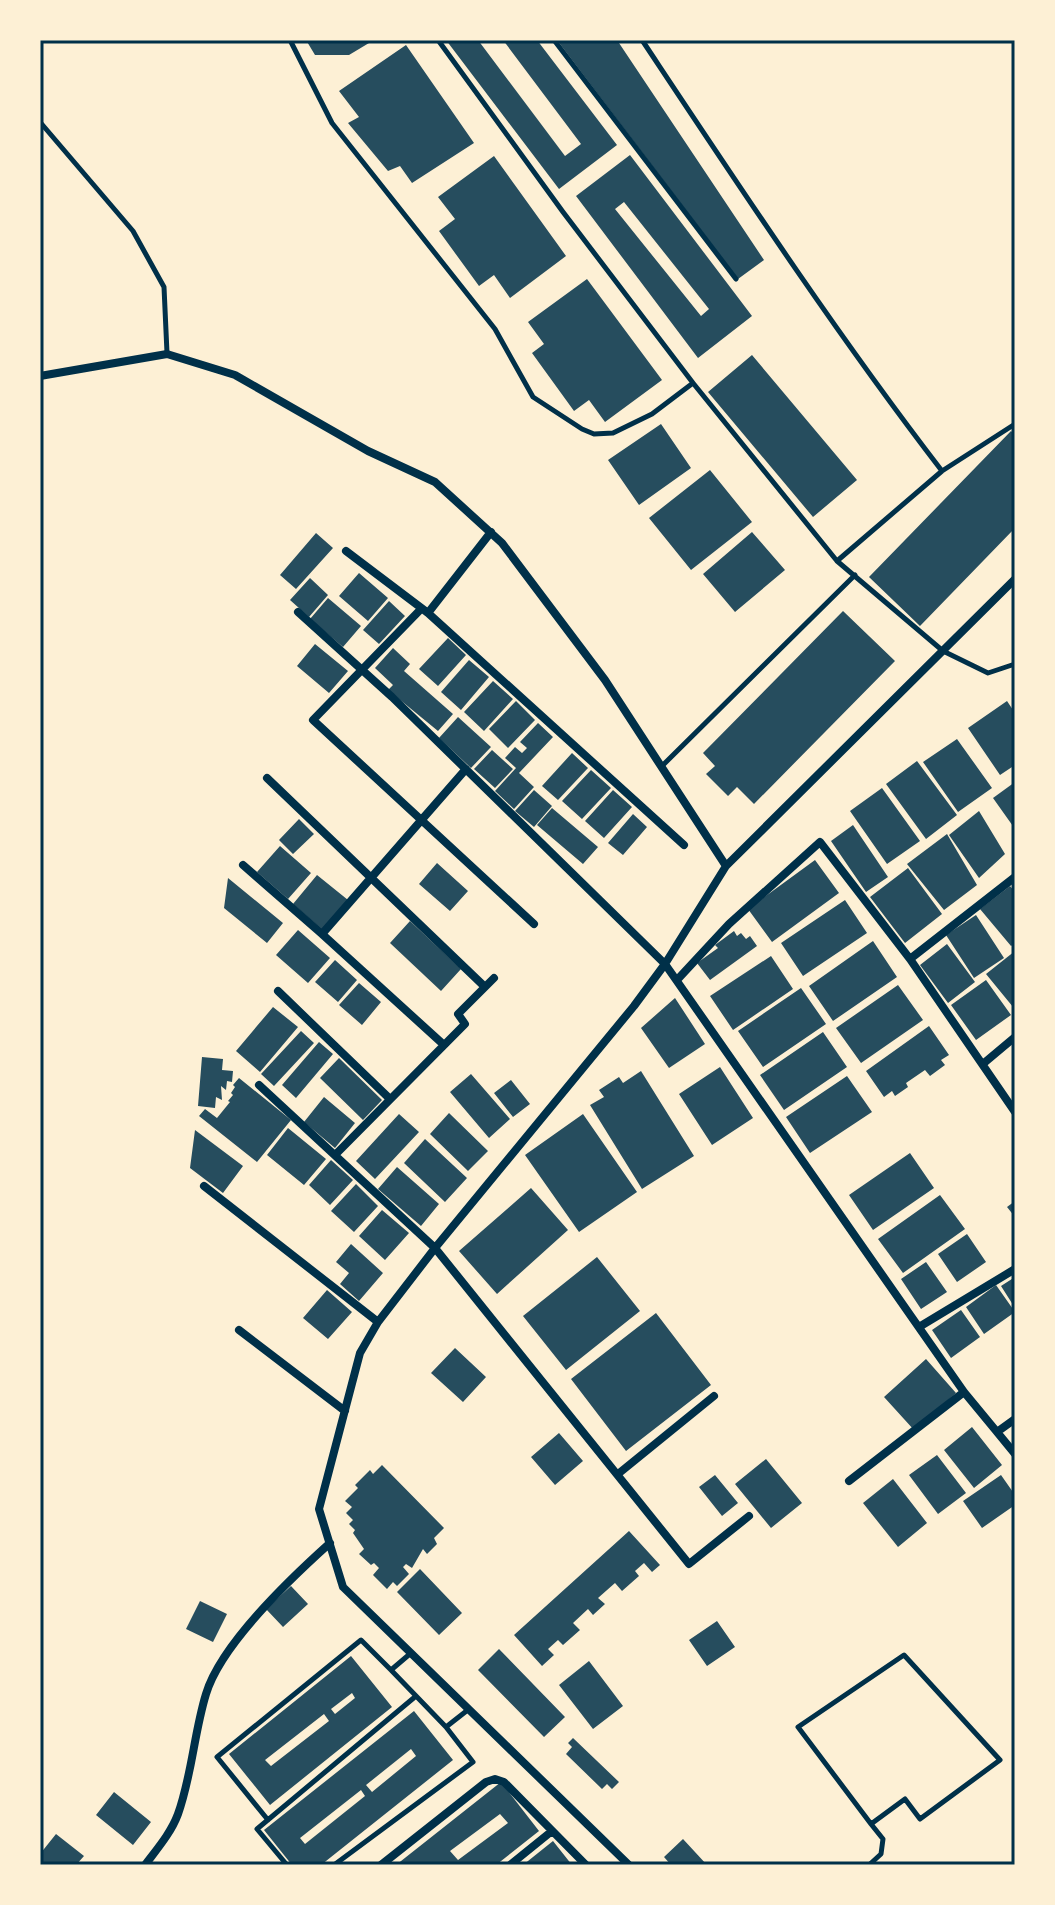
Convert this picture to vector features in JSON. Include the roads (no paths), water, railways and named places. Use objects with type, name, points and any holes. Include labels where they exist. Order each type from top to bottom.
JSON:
[{"type":"street","points":[[40,376],[167,354],[235,375],[368,451],[435,482],[502,543],[596,668],[726,866]]},
{"type":"street","points":[[491,532],[424,611],[361,669],[313,720],[534,924]]},
{"type":"street","points":[[346,551],[424,611],[684,845]]},
{"type":"street","points":[[629,1865],[343,1587],[319,1509],[360,1353],[378,1322],[435,1248],[634,1006],[665,964],[726,866],[1015,579]]},
{"type":"street","points":[[298,612],[466,769],[665,964],[964,1392],[1015,1454]]},
{"type":"street","points":[[322,934],[466,769]]},
{"type":"street","points":[[267,778],[485,987]]},
{"type":"street","points":[[677,980],[729,924],[820,842],[910,959],[1015,1112]]},
{"type":"street","points":[[243,865],[444,1045]]},
{"type":"street","points":[[910,959],[1015,877]]},
{"type":"street","points":[[335,1155],[465,1024],[458,1014],[494,978]]},
{"type":"street","points":[[278,991],[390,1099]]},
{"type":"street","points":[[984,1063],[1015,1037]]},
{"type":"street","points":[[259,1085],[435,1248],[689,1564],[749,1516]]},
{"type":"street","points":[[204,1186],[378,1322]]},
{"type":"street","points":[[919,1327],[1015,1269]]},
{"type":"street","points":[[239,1330],[345,1411]]},
{"type":"street","points":[[849,1481],[964,1392]]},
{"type":"street","points":[[618,1474],[714,1396]]},
{"type":"street","points":[[997,1432],[1015,1419]]},
{"type":"street","points":[[145,1865],[168,1834],[178,1814],[206,1693],[216,1669],[286,1583],[330,1543]]},
{"type":"street","points":[[381,1865],[486,1782],[495,1779],[504,1782],[586,1865]]},
{"type":"street","points":[[510,1865],[552,1831]]},
{"type":"lane","points":[[290,40],[332,123],[495,329],[533,397],[582,429],[594,434],[613,433],[652,414],[693,383]]},
{"type":"lane","points":[[438,40],[693,383],[837,561],[943,651],[988,673],[1015,664]]},
{"type":"lane","points":[[554,40],[736,279]]},
{"type":"lane","points":[[642,40],[810,291],[942,471]]},
{"type":"lane","points":[[40,122],[133,231],[152,265],[164,287],[167,354]]},
{"type":"lane","points":[[837,561],[942,471],[1015,424]]},
{"type":"lane","points":[[662,766],[855,575]]},
{"type":"lane","points":[[268,1820],[217,1757],[361,1640],[446,1727],[473,1762],[334,1865]]},
{"type":"lane","points":[[391,1670],[411,1653]]},
{"type":"lane","points":[[869,1865],[881,1854],[883,1839],[871,1824],[798,1727],[904,1655],[1000,1760],[920,1819],[905,1799],[871,1824]]},
{"type":"lane","points":[[287,1865],[257,1829],[416,1696]]},
{"type":"lane","points":[[446,1727],[469,1709]]}]
